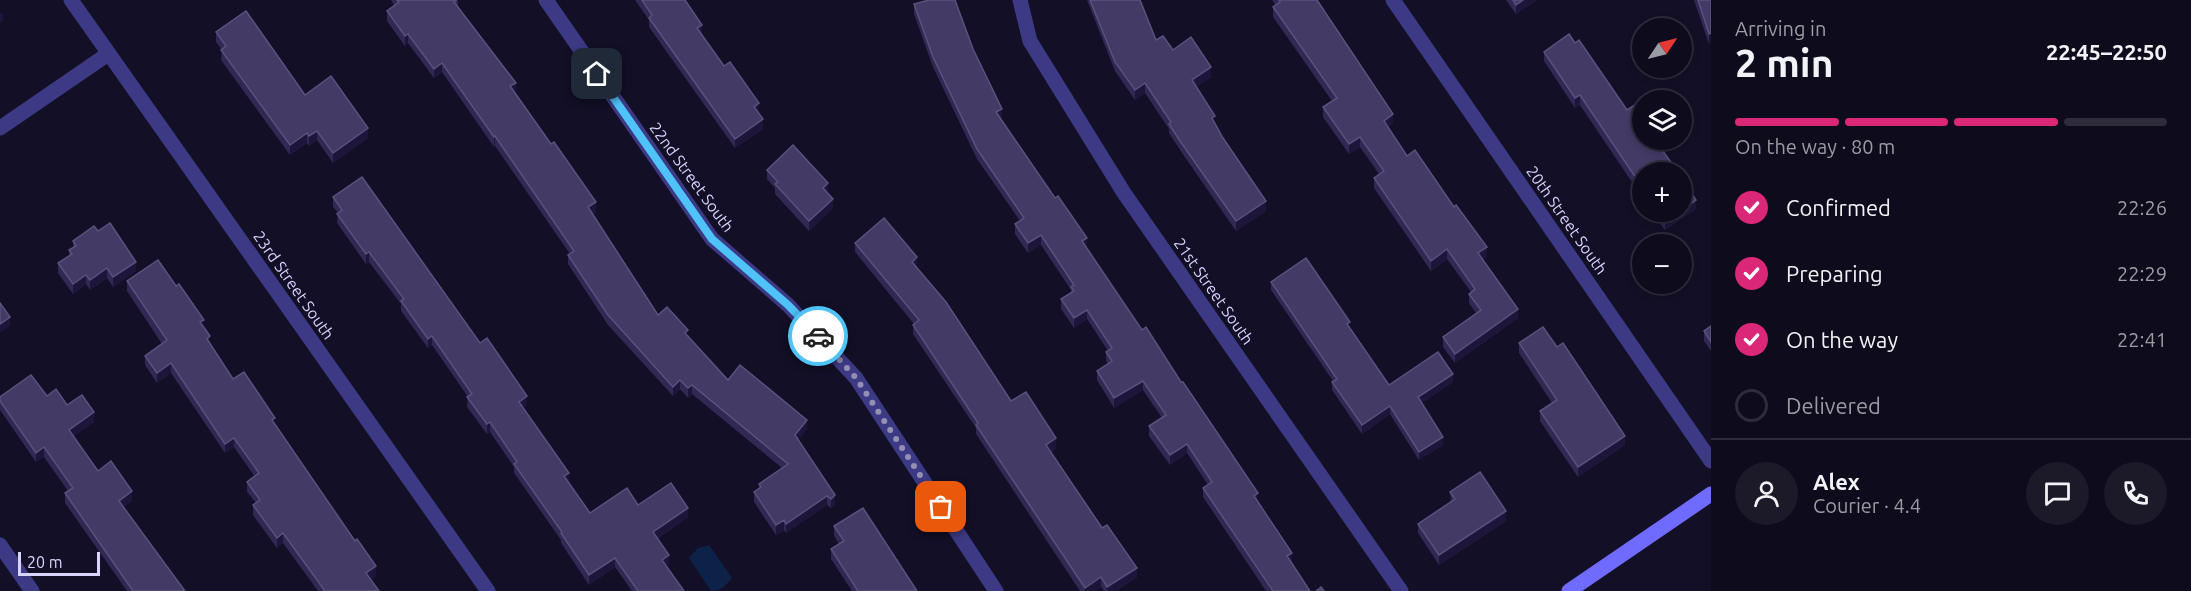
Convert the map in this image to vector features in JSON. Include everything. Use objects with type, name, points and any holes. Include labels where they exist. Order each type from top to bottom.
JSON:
[{"type":"main road","points":[[1569,591],[1711,494]]},
{"type":"street","name":"23rd Street South","points":[[70,0],[488,591]]},
{"type":"street","name":"22nd Street South","points":[[546,0],[712,239],[788,305],[856,378],[996,591]]},
{"type":"street","name":"21st Street South","points":[[1020,0],[1030,41],[1124,193],[1401,591]]},
{"type":"street","name":"20th Street South","points":[[1393,0],[1711,461]]},
{"type":"street","points":[[0,128],[108,54]]},
{"type":"street","points":[[0,545],[32,591]]},
{"type":"water","points":[[709,545],[732,578],[715,591],[711,591],[689,558],[698,548]]},
{"type":"building","points":[[397,0],[456,0],[454,2],[516,83],[510,86],[551,144],[554,142],[596,202],[588,207],[658,315],[667,307],[688,330],[685,333],[728,380],[740,365],[807,420],[795,435],[835,495],[831,499],[827,496],[786,524],[784,520],[776,525],[754,492],[761,487],[759,484],[788,464],[692,385],[688,388],[680,380],[673,387],[608,315],[568,255],[574,251],[442,63],[434,69],[408,34],[405,36],[387,11],[399,2]]},
{"type":"building","points":[[642,0],[685,0],[702,25],[697,28],[724,66],[730,62],[759,103],[754,107],[763,119],[735,139],[649,18],[652,15]]},
{"type":"building","points":[[929,0],[955,0],[973,49],[1002,109],[996,112],[1055,198],[1058,196],[1087,238],[1082,241],[1142,330],[1146,327],[1258,493],[1254,496],[1292,553],[1287,556],[1310,591],[1273,591],[1203,488],[1212,482],[1187,444],[1170,455],[1149,426],[1166,415],[1143,381],[1114,398],[1097,371],[1112,361],[1106,352],[1112,348],[1087,310],[1074,318],[1061,299],[1074,291],[1071,287],[1074,285],[1041,235],[1028,243],[1015,224],[1024,218],[977,149],[933,57],[914,4]]},
{"type":"building","points":[[1090,0],[1140,0],[1156,40],[1163,36],[1173,50],[1191,37],[1211,67],[1192,80],[1215,116],[1212,118],[1223,138],[1266,201],[1236,221],[1180,141],[1169,124],[1171,122],[1145,83],[1135,90],[1115,62]]},
{"type":"building","points":[[1279,0],[1317,0],[1393,114],[1384,121],[1407,156],[1415,150],[1454,207],[1456,205],[1487,247],[1478,253],[1518,309],[1455,354],[1443,337],[1481,310],[1469,294],[1475,289],[1447,249],[1431,261],[1374,178],[1384,171],[1360,137],[1349,144],[1323,107],[1337,98],[1273,7],[1280,2]]},
{"type":"building","points":[[1513,0],[1523,0],[1516,5]]},
{"type":"building","points":[[1698,0],[1711,0],[1711,33],[1709,34]]},
{"type":"building","points":[[246,11],[305,95],[331,76],[368,128],[333,153],[317,131],[309,136],[307,133],[290,145],[221,50],[226,46],[216,32]]},
{"type":"building","points":[[1569,34],[1575,43],[1579,40],[1627,110],[1632,107],[1632,150],[1662,150],[1671,162],[1632,162],[1632,172],[1580,95],[1575,98],[1544,52]]},
{"type":"building","points":[[793,145],[828,183],[823,188],[833,199],[809,221],[775,184],[778,182],[767,170]]},
{"type":"building","points":[[362,177],[480,343],[487,338],[527,396],[519,402],[569,473],[564,476],[590,513],[627,488],[638,505],[671,483],[688,508],[653,532],[669,555],[662,560],[684,591],[638,591],[615,558],[589,575],[514,464],[517,462],[490,422],[487,424],[467,397],[472,394],[432,336],[428,339],[401,301],[404,299],[369,252],[366,254],[337,214],[342,210],[333,197]]},
{"type":"building","points":[[884,218],[917,257],[912,262],[946,302],[1011,401],[1026,392],[1056,438],[1046,445],[1102,528],[1107,525],[1137,568],[1107,587],[1101,577],[1085,588],[976,425],[978,423],[913,325],[919,320],[855,243]]},
{"type":"building","points":[[110,223],[136,262],[113,277],[107,268],[90,280],[86,275],[73,284],[58,263],[72,254],[69,250],[76,246],[73,241],[94,226],[98,231]]},
{"type":"building","points":[[1306,258],[1350,322],[1347,324],[1389,385],[1438,352],[1453,374],[1418,397],[1443,437],[1419,452],[1390,406],[1362,425],[1332,382],[1337,379],[1271,282]]},
{"type":"building","points":[[158,260],[176,286],[179,284],[204,320],[200,322],[210,336],[207,339],[233,379],[244,372],[275,418],[272,420],[355,541],[357,539],[376,566],[366,573],[379,591],[325,591],[283,533],[277,538],[253,505],[260,500],[247,482],[259,473],[234,438],[225,444],[171,363],[157,373],[145,356],[167,340],[127,281]]},
{"type":"building","points":[[0,303],[10,317],[0,324]]},
{"type":"building","points":[[1711,326],[1711,342],[1704,331]]},
{"type":"building","points":[[1543,327],[1557,347],[1563,343],[1625,436],[1578,467],[1540,411],[1557,400],[1519,343]]},
{"type":"building","points":[[31,375],[47,396],[56,389],[67,405],[82,395],[94,412],[69,430],[98,471],[111,461],[132,491],[119,501],[185,591],[133,591],[65,493],[73,488],[44,447],[36,453],[0,401],[0,397]]},
{"type":"building","points":[[1480,472],[1506,511],[1439,555],[1418,524],[1455,499],[1450,492]]},
{"type":"building","points":[[863,508],[917,591],[858,591],[831,549],[844,541],[834,526]]},
{"type":"way so far","points":[[818,336],[856,378],[941,507]]},
{"type":"route","points":[[597,74],[712,239],[788,305],[818,336]]}]
